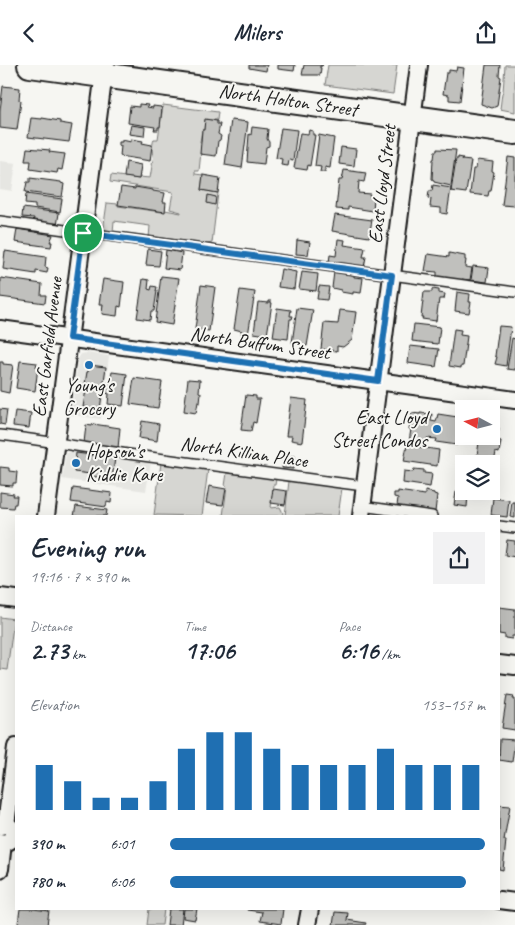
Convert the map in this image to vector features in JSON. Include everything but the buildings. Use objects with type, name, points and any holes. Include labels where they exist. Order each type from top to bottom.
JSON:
[{"type":"main road","name":"North Holton Street","points":[[30,65],[104,70],[412,118],[515,131]]},
{"type":"street","name":"East Lloyd Street","points":[[361,511],[419,65]]},
{"type":"street","name":"East Garfield Avenue","points":[[46,515],[104,70]]},
{"type":"street","name":"North Buffum Street","points":[[0,329],[515,400]]},
{"type":"street","points":[[0,597],[15,599]]},
{"type":"street","points":[[500,664],[515,666]]},
{"type":"street","points":[[0,869],[15,756]]},
{"type":"street","points":[[500,900],[515,903]]},
{"type":"street","points":[[308,925],[310,910]]},
{"type":"lane","points":[[0,221],[515,292]]},
{"type":"lane","name":"North Killian Place","points":[[0,435],[364,486]]},
{"type":"lane","points":[[361,511],[418,515]]},
{"type":"lane","points":[[500,526],[515,528]]},
{"type":"shaded area","points":[[328,65],[397,65],[393,94],[325,85]]},
{"type":"shaded area","points":[[505,65],[515,65],[515,112],[500,109]]},
{"type":"shaded area","points":[[163,105],[218,112],[217,120],[205,120],[200,142],[202,142],[199,171],[195,171],[195,174],[203,175],[201,190],[218,193],[212,243],[204,245],[149,238],[150,226],[114,221],[113,232],[103,231],[107,203],[162,212],[165,210],[181,213],[170,209],[173,192],[110,182],[111,175],[139,179],[139,177],[150,178],[153,159],[152,150],[154,139],[158,139]]},
{"type":"shaded area","points":[[0,161],[16,163],[12,191],[0,189]]},
{"type":"shaded area","points":[[81,354],[109,356],[101,419],[71,415],[78,359]]},
{"type":"shaded area","points":[[71,451],[151,462],[146,491],[62,479],[66,453]]},
{"type":"shaded area","points":[[161,463],[208,469],[202,515],[154,515]]},
{"type":"shaded area","points":[[227,473],[276,479],[275,485],[273,485],[271,508],[280,507],[282,515],[223,515]]},
{"type":"shaded area","points":[[289,481],[342,488],[338,515],[285,515]]},
{"type":"shaded area","points":[[0,617],[14,619],[7,670],[0,669]]},
{"type":"shaded area","points":[[149,910],[164,910],[162,925],[147,925]]},
{"type":"place","name":"Young's Grocery","points":[[89,365]]},
{"type":"place","name":"East Lloyd Street Condos","points":[[437,429]]},
{"type":"place","name":"Hopson's Kiddie Kare","points":[[76,463]]},
{"type":"route","points":[[83,233],[392,275],[378,381],[69,338],[83,233]]}]
